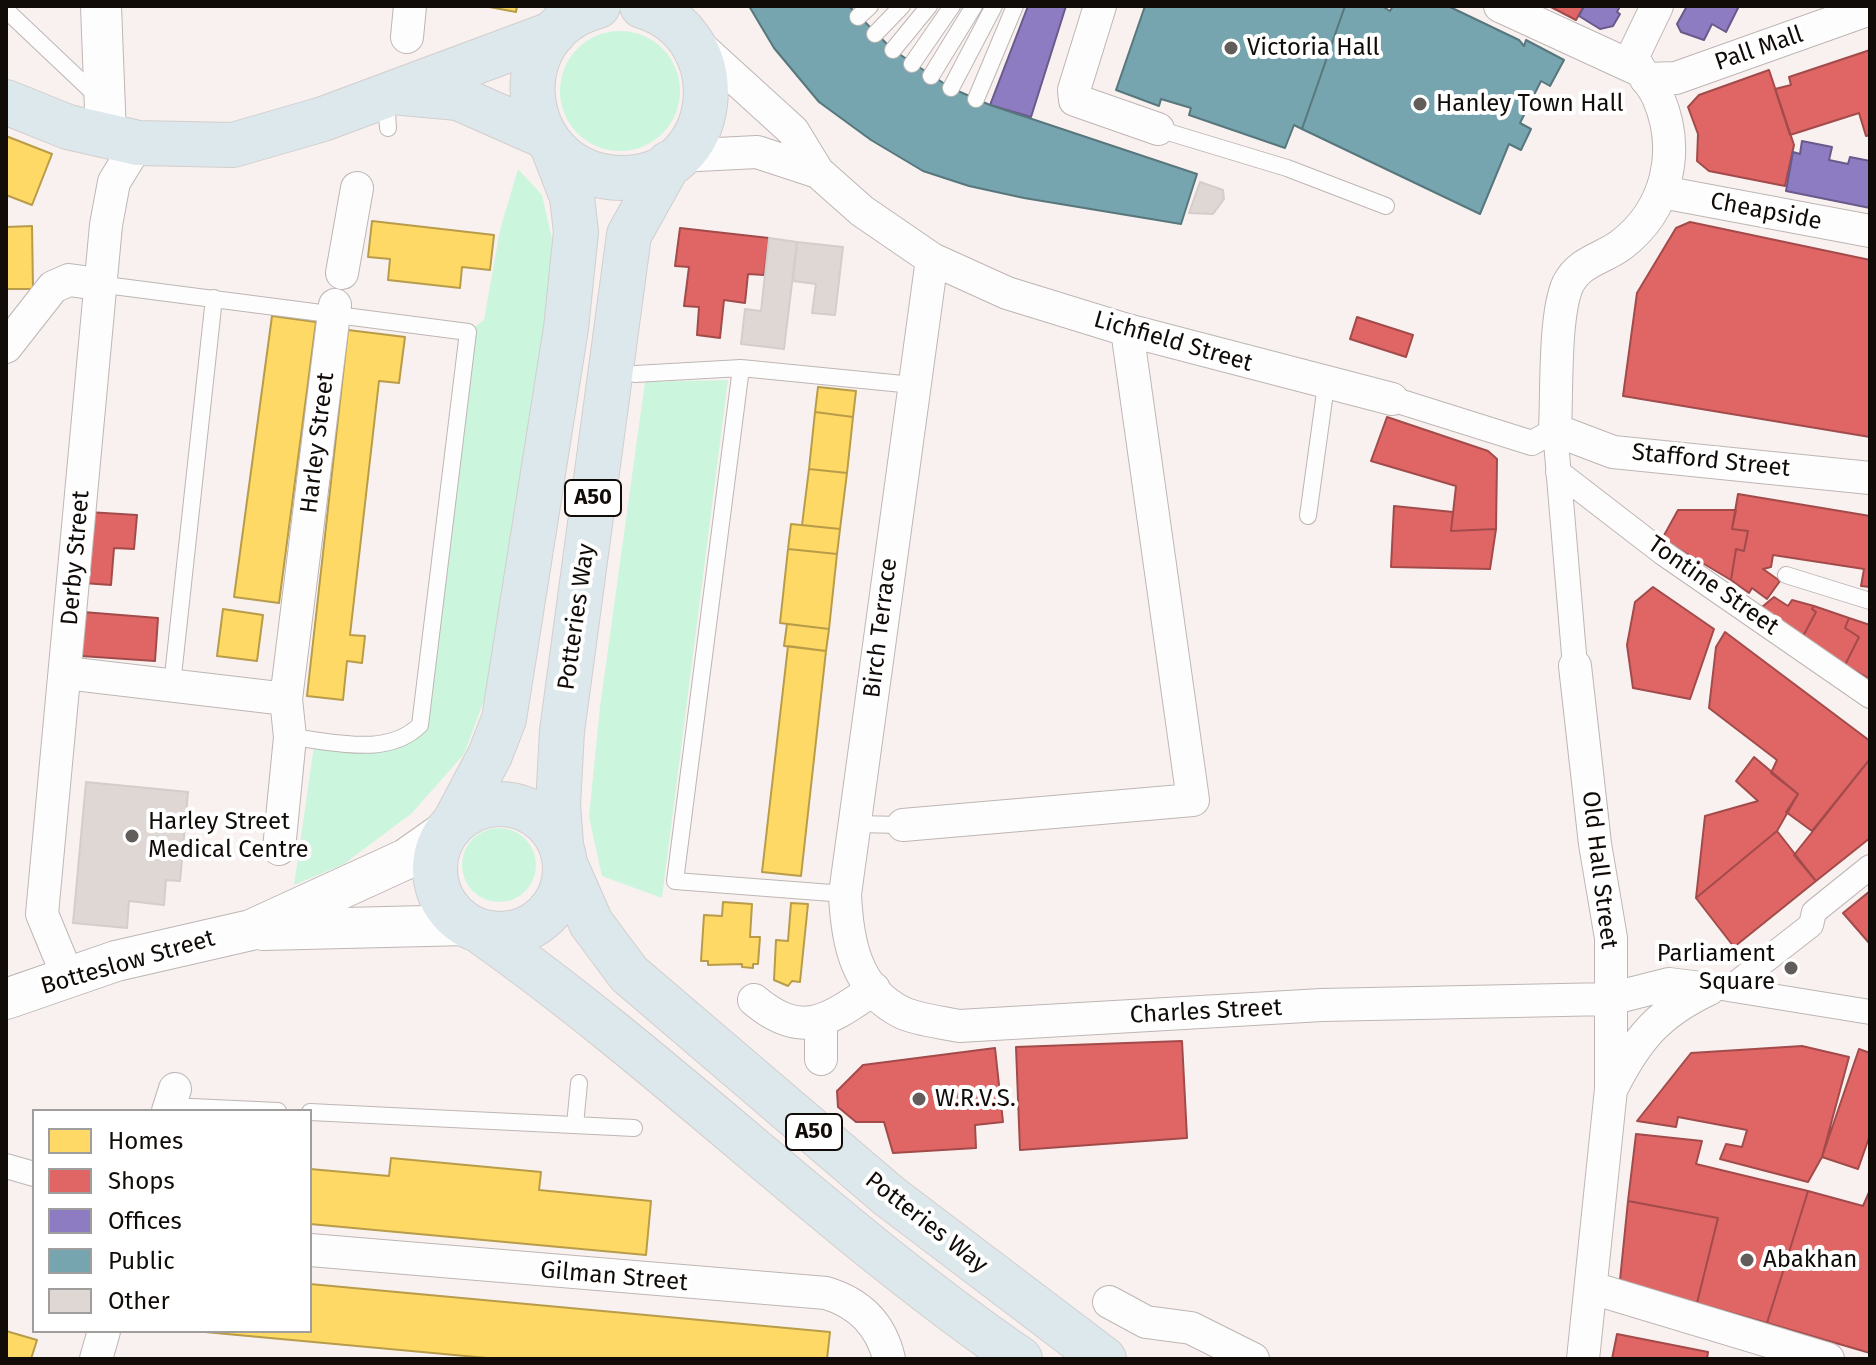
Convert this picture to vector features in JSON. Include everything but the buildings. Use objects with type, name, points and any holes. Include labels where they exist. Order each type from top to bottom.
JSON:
[{"type":"highway","points":[[388,105],[554,33],[580,12],[598,6]]},
{"type":"highway","points":[[642,6],[663,14],[688,35]]},
{"type":"highway","points":[[549,142],[535,114],[532,86],[538,58],[554,33]]},
{"type":"highway","name":"Potteries Way","points":[[688,35],[703,65],[706,99],[699,128],[674,159],[629,235],[562,731],[558,805],[563,855],[591,923],[629,974],[889,1196],[1104,1359]]},
{"type":"highway","points":[[6,102],[68,127],[116,127],[233,145],[323,119],[388,105],[458,98],[549,142],[578,168],[605,177],[641,176],[674,159]]},
{"type":"highway","name":"A50","points":[[452,824],[490,755],[504,719],[566,328],[576,232],[572,197],[549,142]]},
{"type":"highway","points":[[506,804],[528,810],[549,825],[563,855],[564,886],[554,906],[542,920],[504,935],[474,928],[443,903],[435,878],[436,856],[452,824],[474,809],[506,804]]},
{"type":"highway","name":"A50","points":[[474,928],[599,1020],[854,1235],[1020,1359]]},
{"type":"street","points":[[101,6],[116,127]]},
{"type":"street","points":[[1100,6],[1074,90],[1075,100],[1158,129]]},
{"type":"street","points":[[1500,6],[1642,74]]},
{"type":"street","points":[[1555,430],[1562,307],[1568,285],[1577,270],[1629,238],[1662,192],[1669,173],[1665,117],[1633,56],[1636,43],[1657,6]]},
{"type":"street","name":"Pall Mall","points":[[1642,74],[1676,78],[1870,9]]},
{"type":"street","name":"Lichfield Street","points":[[688,35],[793,131],[818,172],[862,211],[932,259],[1007,293],[1127,330],[1326,385],[1392,399],[1532,443],[1555,430]]},
{"type":"street","name":"Derby Street","points":[[68,977],[42,914],[66,673],[98,284],[114,182],[116,127]]},
{"type":"street","name":"Lichfield Street","points":[[674,159],[757,152],[818,172]]},
{"type":"street","name":"Harley Street","points":[[279,849],[290,737],[286,699],[335,309],[357,188]]},
{"type":"street","name":"Cheapside","points":[[1662,192],[1870,231]]},
{"type":"street","name":"Birch Terrace","points":[[874,989],[860,971],[848,943],[845,894],[932,259]]},
{"type":"street","points":[[6,347],[53,287],[69,280],[98,284]]},
{"type":"street","points":[[903,825],[1193,800],[1127,330]]},
{"type":"street","name":"Old Hall Street","points":[[1555,430],[1575,666],[1595,844],[1611,938],[1611,1089],[1583,1359]]},
{"type":"street","name":"Stafford Street","points":[[1555,430],[1613,452],[1870,478]]},
{"type":"street","name":"Tontine Street","points":[[1558,472],[1663,553],[1870,696]]},
{"type":"street","points":[[66,673],[286,699]]},
{"type":"street","name":"Botteslow Street","points":[[6,999],[154,951],[251,930],[406,859],[452,824]]},
{"type":"street","points":[[1611,1089],[1631,1052],[1670,1009],[1720,988],[1811,925],[1814,912],[1870,867]]},
{"type":"street","name":"Botteslow Street","points":[[251,930],[320,931],[385,924],[474,928]]},
{"type":"street","name":"Charles Street","points":[[874,989],[904,1013],[959,1026],[1322,1005],[1610,999],[1669,984],[1720,988]]},
{"type":"street","points":[[1720,988],[1870,1012]]},
{"type":"street","points":[[754,1000],[777,1019],[821,1023],[874,989]]},
{"type":"street","points":[[821,1023],[821,1059]]},
{"type":"street","points":[[6,1166],[32,1173]]},
{"type":"street","name":"Gilman Street","points":[[312,1250],[826,1293],[842,1298],[867,1315],[889,1357]]},
{"type":"street","points":[[1592,1288],[1828,1359]]},
{"type":"street","points":[[1109,1302],[1146,1322],[1191,1328],[1253,1359]]},
{"type":"street","points":[[97,1359],[104,1333]]},
{"type":"lane","points":[[875,34],[902,6]]},
{"type":"lane","points":[[893,50],[929,6]]},
{"type":"lane","points":[[912,64],[952,6]]},
{"type":"lane","points":[[931,76],[974,6]]},
{"type":"lane","points":[[951,88],[994,6]]},
{"type":"lane","points":[[976,99],[1015,6]]},
{"type":"lane","points":[[6,10],[116,127]]},
{"type":"lane","points":[[1158,129],[1287,168],[1386,206]]},
{"type":"lane","points":[[98,284],[335,309],[468,332],[420,725],[408,737],[394,743],[370,745],[290,737]]},
{"type":"lane","points":[[172,685],[214,298]]},
{"type":"lane","points":[[741,368],[675,881],[845,894]]},
{"type":"lane","points":[[635,374],[741,368],[913,385]]},
{"type":"lane","points":[[1308,516],[1326,385]]},
{"type":"lane","points":[[1786,575],[1870,601]]},
{"type":"lane","points":[[855,824],[903,825]]},
{"type":"lane","points":[[575,1125],[579,1083]]},
{"type":"lane","points":[[171,1102],[254,1109]]},
{"type":"lane","points":[[312,1112],[634,1128]]},
{"type":"green space","points":[[620,31],[643,36],[662,49],[675,68],[680,91],[675,114],[662,133],[643,146],[620,151],[597,146],[578,133],[565,114],[560,91],[565,68],[578,49],[597,36]]},
{"type":"green space","points":[[518,169],[542,195],[552,239],[549,298],[491,682],[464,754],[412,813],[344,864],[294,885],[315,739],[370,745],[420,725],[468,332],[484,320],[500,230]]},
{"type":"green space","points":[[728,380],[662,898],[602,876],[589,817],[600,707],[645,382]]},
{"type":"green space","points":[[499,828],[520,834],[530,844],[536,865],[530,886],[520,896],[499,902],[478,896],[468,886],[462,865],[468,844],[478,834]]},
{"type":"place","name":"Victoria Hall","points":[[1231,48]]},
{"type":"place","name":"Hanley Town Hall","points":[[1420,104]]},
{"type":"place","name":"Harley Street Medical Centre","points":[[132,836]]},
{"type":"place","name":"Parliament Square","points":[[1791,968]]},
{"type":"place","name":"W.R.V.S.","points":[[919,1099]]},
{"type":"place","name":"Abakhan","points":[[1747,1260]]}]
